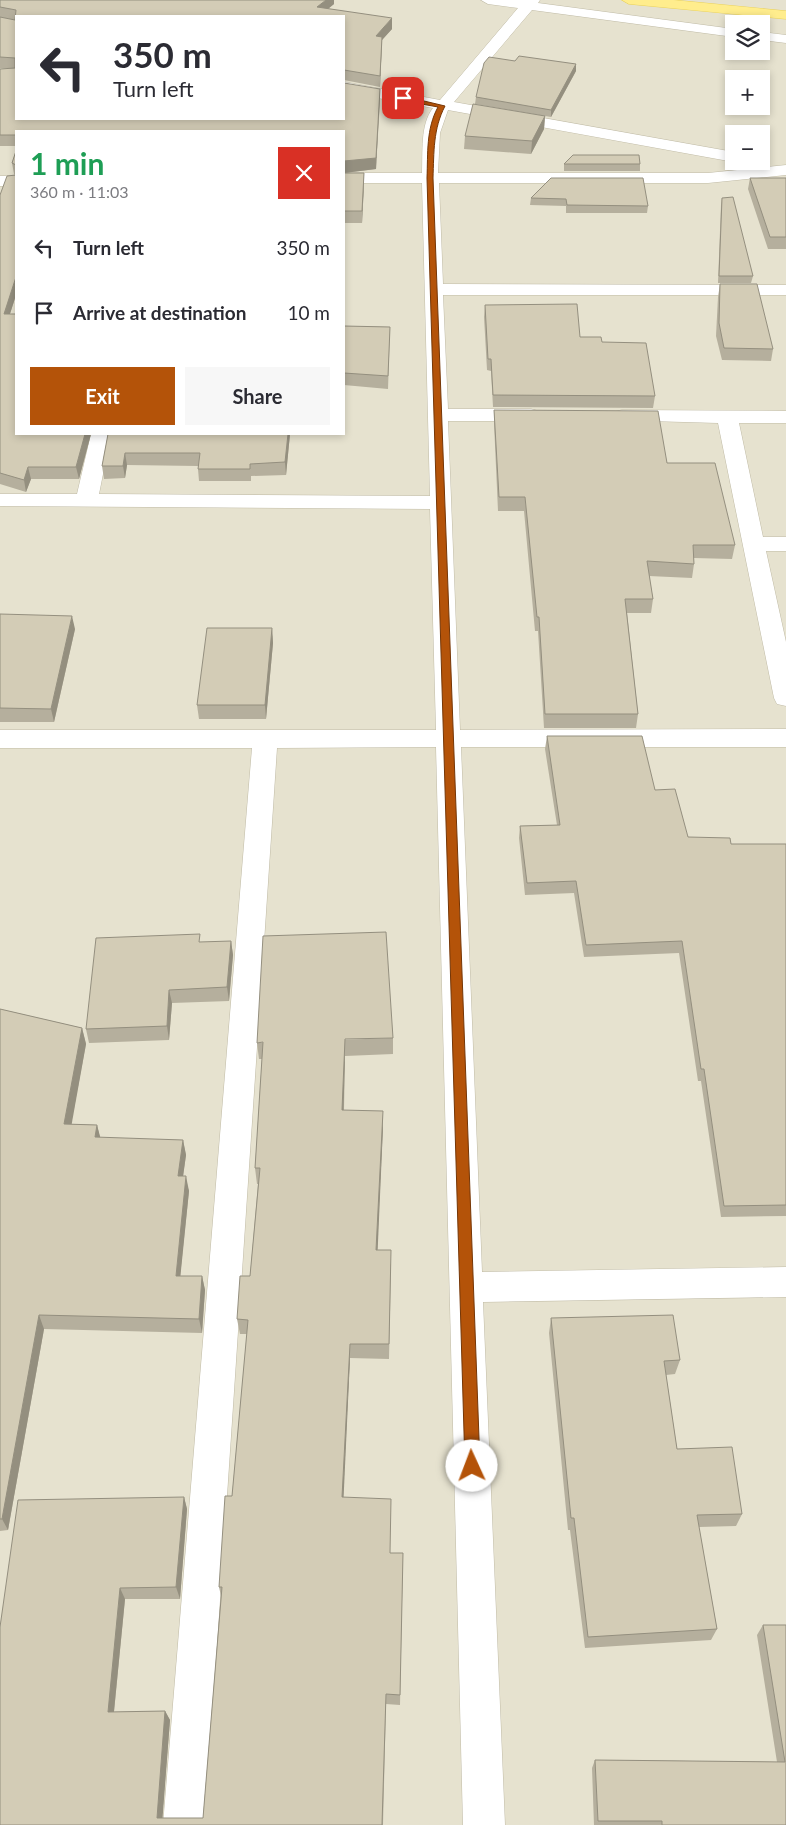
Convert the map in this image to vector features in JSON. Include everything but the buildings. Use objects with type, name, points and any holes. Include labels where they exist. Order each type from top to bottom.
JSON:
[{"type":"main road","points":[[628,0],[786,15]]},
{"type":"street","points":[[488,0],[531,3],[725,32]]},
{"type":"street","points":[[484,1825],[430,178],[434,120],[442,106],[531,3]]},
{"type":"street","points":[[770,37],[786,39]]},
{"type":"street","points":[[345,87],[725,155]]},
{"type":"street","points":[[770,163],[786,166]]},
{"type":"street","points":[[345,178],[708,178],[786,170]]},
{"type":"street","points":[[0,181],[15,181]]},
{"type":"street","points":[[434,289],[786,290]]},
{"type":"street","points":[[438,415],[547,416]]},
{"type":"street","points":[[607,416],[786,417]]},
{"type":"street","points":[[727,416],[786,698]]},
{"type":"street","points":[[87,499],[101,435]]},
{"type":"street","points":[[0,500],[87,499],[442,503]]},
{"type":"street","points":[[755,544],[786,544]]},
{"type":"street","points":[[0,740],[265,740],[447,736],[786,738]]},
{"type":"street","points":[[184,1825],[265,740]]},
{"type":"street","points":[[467,1287],[786,1282]]},
{"type":"shaded area","points":[[0,0],[786,0],[786,1825],[0,1825]]},
{"type":"route","points":[[403,98],[442,106],[434,120],[430,178],[472,1466]]}]
